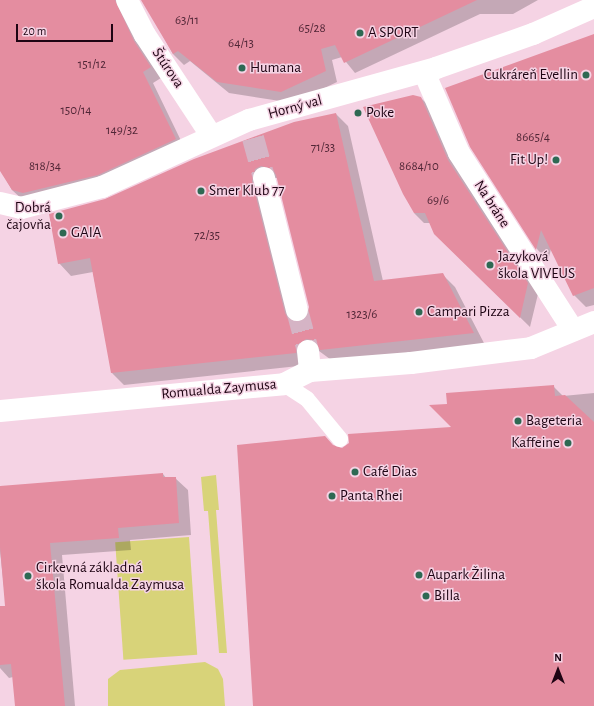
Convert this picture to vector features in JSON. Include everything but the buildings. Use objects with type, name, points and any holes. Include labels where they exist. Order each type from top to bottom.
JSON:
[{"type":"street","name":"Štúrova","points":[[127,0],[145,35],[211,135]]},
{"type":"street","name":"Horný val","points":[[0,204],[22,208],[102,187],[211,135],[251,129],[424,72],[533,34],[594,7]]},
{"type":"street","name":"Na bráne","points":[[424,72],[459,153],[584,333]]},
{"type":"street","points":[[264,178],[297,310]]},
{"type":"street","points":[[584,333],[594,322]]},
{"type":"street","name":"Romualda Zaymusa","points":[[0,411],[284,384],[309,361],[411,363],[531,348],[584,333]]},
{"type":"lane","points":[[284,384],[306,399],[340,439]]},
{"type":"shaded area","points":[[216,475],[219,510],[216,510],[227,653],[219,653],[208,511],[204,511],[201,477]]},
{"type":"shaded area","points":[[189,537],[197,655],[123,660],[115,542]]},
{"type":"shaded area","points":[[205,662],[218,669],[223,679],[225,706],[108,706],[108,679],[120,670]]},
{"type":"tunnel","points":[[253,138],[264,178]]},
{"type":"tunnel","points":[[297,310],[308,351]]},
{"type":"place","name":"A SPORT","points":[[360,33]]},
{"type":"place","name":"Humana","points":[[242,68]]},
{"type":"place","name":"Cukráreň Evellin","points":[[586,75]]},
{"type":"place","name":"Poke","points":[[358,113]]},
{"type":"place","name":"Fit Up!","points":[[556,160]]},
{"type":"place","name":"Smer Klub 77","points":[[201,191]]},
{"type":"place","name":"Dobrá čajovňa","points":[[59,216]]},
{"type":"place","name":"GAIA","points":[[63,233]]},
{"type":"place","name":"Jazyková škola VIVEUS","points":[[490,265]]},
{"type":"place","name":"Campari Pizza","points":[[419,312]]},
{"type":"place","name":"Bageteria","points":[[518,421]]},
{"type":"place","name":"Kaffeine","points":[[568,443]]},
{"type":"place","name":"Café Dias","points":[[355,472]]},
{"type":"place","name":"Panta Rhei","points":[[332,496]]},
{"type":"place","name":"Aupark Žilina","points":[[419,575]]},
{"type":"place","name":"Cirkevná základná škola Romualda Zaymusa","points":[[28,576]]},
{"type":"place","name":"Billa","points":[[426,596]]}]
